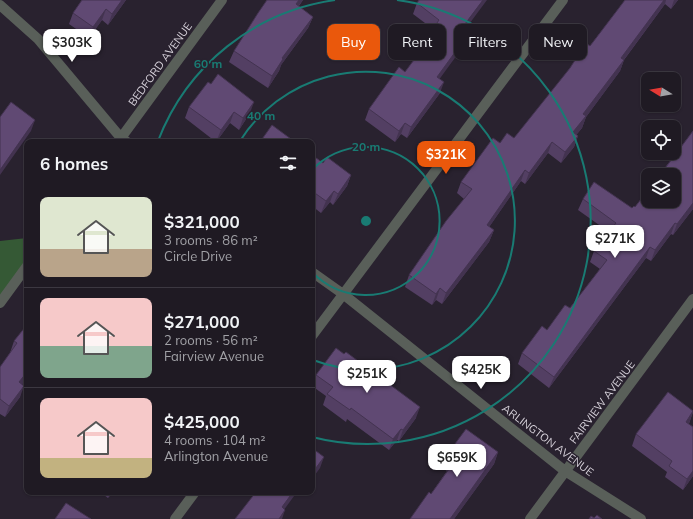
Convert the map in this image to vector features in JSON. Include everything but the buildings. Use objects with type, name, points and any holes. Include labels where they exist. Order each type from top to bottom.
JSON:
[{"type":"street","name":"BEDFORD AVENUE","points":[[123,139],[222,0]]},
{"type":"street","points":[[315,332],[563,0]]},
{"type":"street","points":[[0,4],[38,39],[120,139]]},
{"type":"street","points":[[0,303],[24,270]]},
{"type":"street","name":"ARLINGTON AVENUE","points":[[315,274],[343,294],[565,471],[641,519]]},
{"type":"street","name":"FAIRVIEW AVENUE","points":[[530,519],[693,299]]},
{"type":"street","points":[[174,519],[193,495]]},
{"type":"green space","points":[[24,238],[24,270],[0,303],[0,241]]}]
